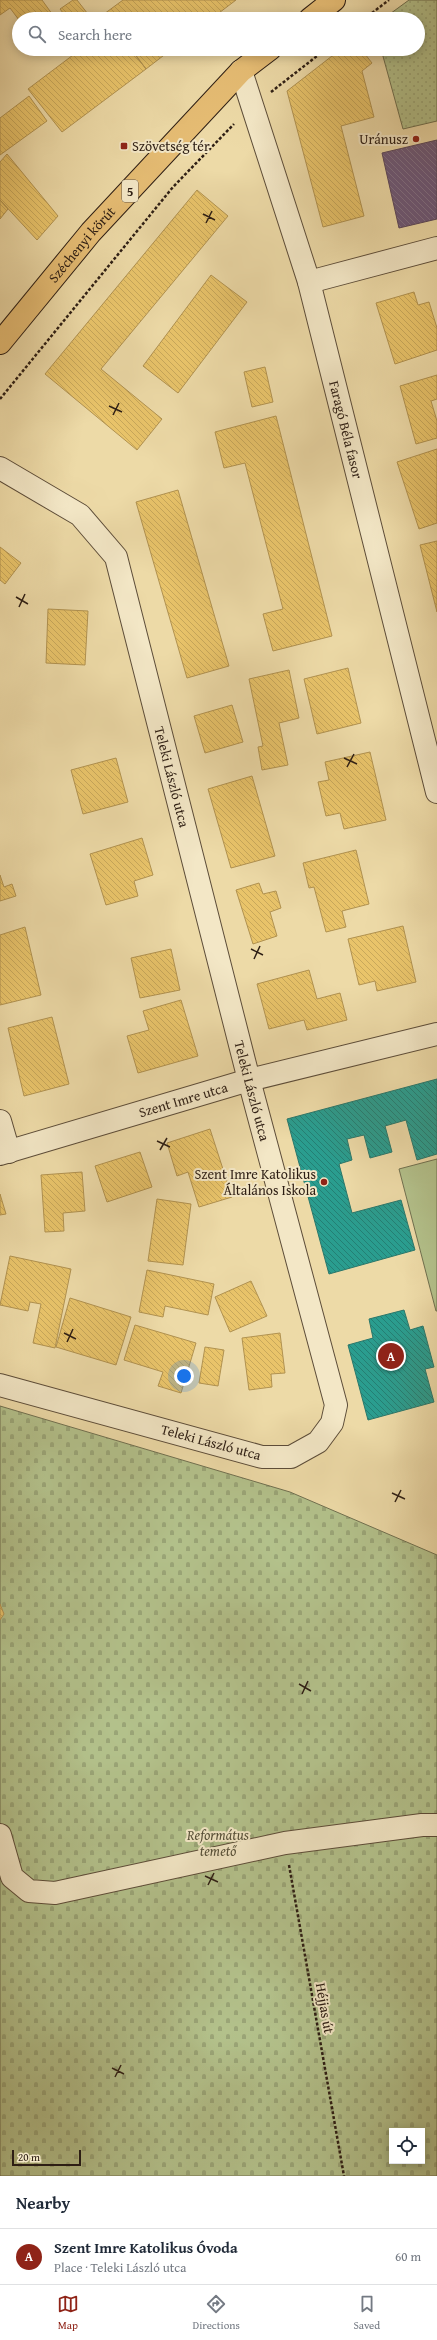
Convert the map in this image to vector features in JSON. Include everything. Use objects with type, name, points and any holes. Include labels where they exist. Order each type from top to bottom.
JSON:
[{"type":"main road","points":[[319,12],[334,0]]},
{"type":"main road","name":"Széchenyi körút","points":[[0,343],[90,232],[241,71],[261,56]]},
{"type":"street","name":"Faragó Béla fasor","points":[[241,71],[251,107],[309,282],[437,792]]},
{"type":"street","points":[[309,282],[437,248]]},
{"type":"street","name":"Teleki László utca","points":[[0,468],[80,514],[116,556],[249,1080],[336,1405],[332,1423],[318,1442],[292,1456],[262,1457],[0,1385]]},
{"type":"street","name":"Szent Imre utca","points":[[4,1153],[249,1080],[437,1034]]},
{"type":"street","points":[[0,1121],[4,1153]]},
{"type":"street","points":[[0,1835],[12,1877],[29,1891],[55,1893],[286,1843],[422,1825],[437,1825]]},
{"type":"path","points":[[373,12],[389,0]]},
{"type":"path","points":[[0,399],[173,187],[251,107],[317,56]]},
{"type":"path","name":"Héjjas út","points":[[286,1843],[344,2176]]},
{"type":"green space","points":[[409,0],[437,0],[437,121],[403,129],[383,56],[425,56],[425,12],[393,12]]},
{"type":"green space","points":[[437,1159],[437,1311],[436,1311],[399,1169]]},
{"type":"green space","name":"Református temető","points":[[0,1406],[290,1492],[437,1555],[437,2176],[0,2176]]},
{"type":"building: Homes","points":[[0,0],[42,0],[51,12],[13,12],[10,8],[0,15]]},
{"type":"building: Homes","points":[[73,0],[77,0],[86,12],[62,12],[60,9]]},
{"type":"building: Homes","points":[[123,0],[236,0],[220,12],[107,12]]},
{"type":"building: Homes","points":[[72,56],[136,56],[146,69],[62,132],[28,89]]},
{"type":"building: Homes","points":[[136,56],[163,56],[146,69]]},
{"type":"building: Homes","points":[[332,56],[366,56],[372,63],[362,71],[374,117],[341,126],[364,216],[323,227],[287,91]]},
{"type":"building: Homes","points":[[29,96],[47,121],[0,155],[0,118]]},
{"type":"building: Homes","points":[[7,154],[58,216],[37,240],[0,200],[0,162]]},
{"type":"building: Homes","points":[[197,190],[228,216],[101,369],[162,419],[137,450],[45,374]]},
{"type":"building: Homes","points":[[0,200],[8,209],[0,219]]},
{"type":"building: Homes","points":[[211,275],[247,302],[178,393],[143,366]]},
{"type":"building: Homes","points":[[414,292],[418,305],[429,302],[437,328],[437,350],[395,364],[376,303]]},
{"type":"building: Homes","points":[[265,367],[273,402],[252,407],[244,372]]},
{"type":"building: Homes","points":[[437,375],[437,399],[431,401],[437,421],[437,438],[416,444],[400,386]]},
{"type":"building: Homes","points":[[276,416],[332,636],[273,651],[263,614],[283,609],[245,463],[224,468],[215,432]]},
{"type":"building: Homes","points":[[437,449],[437,523],[419,529],[397,462]]},
{"type":"building: Homes","points":[[178,490],[229,666],[187,678],[136,502]]},
{"type":"building: Homes","points":[[437,541],[437,612],[420,545]]},
{"type":"building: Homes","points":[[0,547],[21,563],[5,584],[0,580]]},
{"type":"building: Homes","points":[[48,609],[88,611],[85,665],[46,663]]},
{"type":"building: Homes","points":[[348,668],[361,723],[317,734],[304,679]]},
{"type":"building: Homes","points":[[289,670],[299,718],[279,723],[288,765],[262,770],[258,747],[263,746],[249,679]]},
{"type":"building: Homes","points":[[232,705],[243,742],[205,753],[194,716]]},
{"type":"building: Homes","points":[[370,752],[386,820],[344,829],[340,813],[326,816],[318,782],[329,780],[325,762]]},
{"type":"building: Homes","points":[[116,758],[128,802],[83,814],[71,770]]},
{"type":"building: Homes","points":[[252,776],[275,856],[231,868],[208,789]]},
{"type":"building: Homes","points":[[142,838],[153,875],[134,881],[138,896],[106,905],[90,854]]},
{"type":"building: Homes","points":[[356,850],[369,904],[342,911],[346,927],[326,932],[314,887],[309,888],[303,863]]},
{"type":"building: Homes","points":[[0,875],[4,887],[12,884],[16,896],[0,901]]},
{"type":"building: Homes","points":[[259,883],[263,894],[276,891],[281,908],[270,912],[277,936],[253,944],[236,890]]},
{"type":"building: Homes","points":[[403,926],[416,982],[377,991],[375,981],[359,985],[348,939]]},
{"type":"building: Homes","points":[[25,927],[41,995],[0,1005],[0,935]]},
{"type":"building: Homes","points":[[171,949],[180,990],[140,998],[131,958]]},
{"type":"building: Homes","points":[[309,970],[317,999],[340,993],[347,1020],[307,1030],[304,1020],[269,1029],[257,984]]},
{"type":"building: Homes","points":[[181,1000],[198,1056],[138,1073],[127,1036],[149,1030],[143,1011]]},
{"type":"building: Homes","points":[[52,1017],[69,1084],[24,1096],[8,1028]]},
{"type":"building: Homes","points":[[210,1129],[232,1197],[199,1207],[188,1172],[177,1176],[167,1143]]},
{"type":"building: Homes","points":[[140,1152],[152,1187],[107,1202],[95,1166]]},
{"type":"building: Homes","points":[[82,1172],[85,1211],[63,1213],[64,1231],[45,1232],[41,1175]]},
{"type":"building: Homes","points":[[0,1194],[6,1214],[0,1215]]},
{"type":"building: Homes","points":[[157,1199],[191,1204],[183,1265],[148,1261]]},
{"type":"building: Homes","points":[[10,1256],[71,1269],[55,1348],[33,1343],[41,1304],[30,1302],[28,1311],[0,1305]]},
{"type":"building: Homes","points":[[147,1270],[214,1284],[208,1315],[165,1306],[163,1317],[139,1312]]},
{"type":"building: Homes","points":[[251,1281],[267,1316],[230,1332],[215,1297]]},
{"type":"building: Homes","points":[[70,1298],[131,1317],[116,1365],[56,1347]]},
{"type":"building: Homes","points":[[135,1325],[196,1343],[181,1393],[158,1386],[163,1372],[124,1360]]},
{"type":"building: Homes","points":[[280,1333],[285,1373],[271,1374],[272,1387],[249,1390],[242,1338]]},
{"type":"building: Homes","points":[[205,1347],[224,1350],[218,1386],[199,1383]]},
{"type":"building: Homes","points":[[0,1604],[4,1614],[0,1620]]},
{"type":"building: Offices","points":[[437,140],[437,219],[399,228],[382,153]]},
{"type":"building: Schools","name":"Szent Imre Katolikus Általános Iskola","points":[[437,1079],[437,1154],[417,1160],[406,1120],[385,1126],[392,1152],[370,1158],[364,1135],[347,1139],[352,1160],[339,1164],[352,1213],[401,1200],[415,1250],[329,1274],[287,1119]]},
{"type":"building: Schools","points":[[404,1310],[410,1330],[423,1326],[434,1367],[425,1369],[434,1402],[368,1420],[348,1345],[373,1338],[369,1319]]},
{"type":"place","name":"Uránusz","points":[[416,139]]},
{"type":"place","name":"Szövetség tér","points":[[124,146]]},
{"type":"place","name":"Szent Imre Katolikus Általános Iskola","points":[[324,1182]]},
{"type":"place","name":"Szent Imre Katolikus Óvoda","points":[[391,1356]]}]
